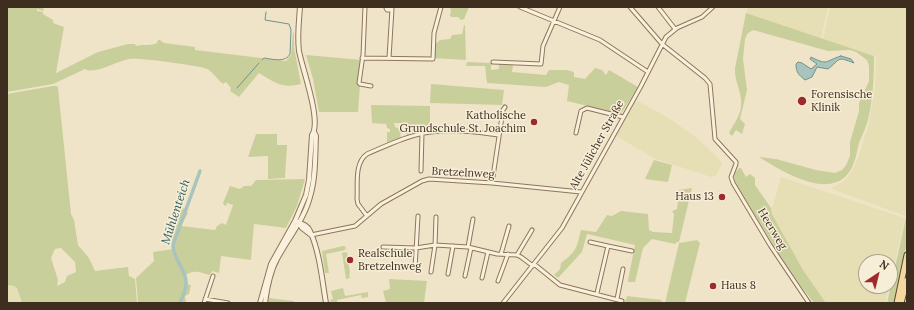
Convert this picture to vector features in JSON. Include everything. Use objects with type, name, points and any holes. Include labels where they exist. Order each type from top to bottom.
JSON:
[{"type":"main road","points":[[897,303],[907,255]]},
{"type":"main road","points":[[901,303],[907,280]]},
{"type":"street","points":[[265,303],[274,266],[310,196],[314,181],[316,136],[314,132],[311,100],[298,42],[300,7]]},
{"type":"street","points":[[365,7],[359,83],[371,86]]},
{"type":"street","points":[[362,58],[433,59],[434,33],[441,7]]},
{"type":"street","points":[[520,7],[608,44],[648,72]]},
{"type":"street","points":[[494,62],[541,66],[543,46],[560,7]]},
{"type":"street","points":[[630,7],[662,44]]},
{"type":"street","points":[[658,7],[675,29]]},
{"type":"street","name":"Alte Jülicher Straße","points":[[503,303],[562,228],[666,37],[675,29],[702,17],[714,7]]},
{"type":"street","points":[[389,58],[392,10]]},
{"type":"street","name":"Heerweg","points":[[662,44],[705,78],[710,84],[715,139],[736,162],[731,177],[733,183],[782,264],[809,303]]},
{"type":"street","points":[[492,183],[503,110],[505,107]]},
{"type":"street","points":[[576,133],[581,111],[587,108],[623,117]]},
{"type":"street","points":[[367,216],[358,204],[357,199],[359,168],[364,156],[405,138],[422,133],[457,131],[500,134]]},
{"type":"street","points":[[421,170],[422,133]]},
{"type":"street","name":"Bretzelnweg","points":[[311,235],[351,228],[381,204],[426,180],[492,183],[581,192]]},
{"type":"street","points":[[415,269],[418,216]]},
{"type":"street","points":[[431,272],[435,246],[436,217]]},
{"type":"street","points":[[465,276],[473,219]]},
{"type":"street","points":[[297,222],[311,235],[315,246],[326,303]]},
{"type":"street","points":[[260,303],[270,264],[297,222]]},
{"type":"street","points":[[501,254],[508,226]]},
{"type":"street","points":[[517,255],[532,230]]},
{"type":"street","points":[[590,242],[632,251]]},
{"type":"street","points":[[383,247],[416,248],[453,246],[501,254],[517,255],[534,265],[560,284],[622,301]]},
{"type":"street","points":[[448,274],[453,246]]},
{"type":"street","points":[[597,293],[608,246]]},
{"type":"street","points":[[482,278],[488,252]]},
{"type":"street","points":[[498,281],[508,254]]},
{"type":"street","points":[[617,300],[623,269]]},
{"type":"street","points":[[212,276],[204,301],[228,303]]},
{"type":"shaded area","points":[[748,7],[828,7],[821,38],[746,13]]},
{"type":"shaded area","points":[[830,7],[907,7],[907,202],[905,216],[832,189],[845,180],[852,171],[868,127],[875,88],[876,57],[823,39]]},
{"type":"shaded area","points":[[636,100],[670,119],[697,138],[719,159],[722,164],[716,176],[711,177],[656,159],[616,136]]},
{"type":"shaded area","points":[[781,177],[905,218],[897,254],[858,254],[858,294],[887,294],[885,303],[826,303],[803,270],[772,214],[771,208],[773,206]]},
{"type":"shaded area","points":[[7,285],[17,288],[22,303],[7,303]]},
{"type":"green space","points":[[7,7],[44,7],[43,11],[37,9],[37,11],[43,12],[43,14],[53,20],[53,23],[64,27],[56,73],[98,52],[128,44],[135,44],[136,46],[157,43],[158,40],[164,43],[195,47],[195,50],[286,61],[291,55],[293,32],[294,47],[301,84],[289,86],[278,84],[259,73],[239,97],[230,91],[231,88],[226,82],[223,84],[207,69],[169,62],[129,59],[100,69],[85,69],[53,84],[7,92]]},
{"type":"green space","points":[[450,7],[469,7],[464,19],[461,20],[458,17],[451,17]]},
{"type":"green space","points":[[746,13],[874,56],[872,96],[867,123],[851,169],[846,176],[837,182],[826,184],[802,180],[778,169],[759,157],[776,159],[816,170],[835,173],[842,170],[850,156],[850,142],[859,111],[859,103],[869,81],[869,66],[867,60],[856,52],[850,50],[828,51],[753,30],[747,34],[745,39],[743,59],[747,90],[740,119],[745,124],[742,134],[736,130],[732,136],[729,133],[738,117],[741,107],[741,97],[735,68]]},
{"type":"green space","points":[[464,25],[466,60],[433,58],[433,46],[440,40],[450,39],[452,35],[462,34]]},
{"type":"green space","points":[[306,55],[362,60],[358,112],[319,112],[313,79]]},
{"type":"green space","points":[[467,62],[491,63],[491,70],[499,69],[499,64],[513,65],[512,72],[546,75],[549,70],[567,70],[574,72],[574,77],[585,79],[595,68],[602,70],[606,75],[609,70],[638,87],[621,114],[567,101],[569,85],[559,82],[546,87],[487,83],[485,66],[466,66]]},
{"type":"green space","points":[[431,84],[504,90],[502,105],[430,103]]},
{"type":"green space","points":[[57,86],[71,214],[74,220],[78,245],[89,258],[95,271],[128,267],[129,276],[135,279],[137,303],[22,303],[17,288],[7,285],[7,94]],"holes":[[[61,248],[75,262],[76,272],[67,276],[65,282],[57,286],[58,280],[51,258],[55,249]]]},
{"type":"green space","points":[[371,105],[430,106],[430,129],[418,130],[407,135],[404,125],[394,123],[395,127],[402,130],[400,135],[401,138],[387,144],[387,132],[390,132],[390,129],[387,128],[386,124],[372,123]]},
{"type":"green space","points":[[256,134],[277,134],[277,145],[287,145],[285,178],[268,179],[268,156],[248,157]]},
{"type":"green space","points":[[654,160],[672,165],[668,182],[645,179]]},
{"type":"green space","points":[[739,168],[741,168],[746,177],[750,174],[755,178],[755,185],[771,208],[772,214],[803,270],[826,303],[814,303],[782,259],[735,182],[735,174]]},
{"type":"green space","points":[[305,179],[297,206],[286,228],[254,224],[251,260],[221,256],[219,273],[212,271],[210,275],[195,272],[189,273],[186,275],[187,284],[191,285],[189,294],[185,296],[186,303],[138,303],[136,278],[154,261],[153,252],[174,249],[172,240],[181,210],[184,208],[188,213],[181,226],[215,230],[217,226],[222,223],[226,225],[233,205],[227,203],[226,206],[223,203],[230,186],[240,189],[244,186],[251,186],[256,180]]},
{"type":"green space","points":[[692,188],[679,242],[675,244],[652,239],[643,248],[635,282],[628,282],[628,280],[635,245],[587,234],[582,252],[558,278],[554,275],[560,269],[561,263],[575,249],[581,230],[596,232],[607,215],[612,216],[621,211],[648,214],[649,230],[653,232],[672,233],[674,214],[672,211],[677,209],[679,190]]},
{"type":"green space","points":[[907,213],[907,243],[898,285],[898,254]]},
{"type":"green space","points":[[697,240],[700,243],[685,303],[665,303],[679,243]]},
{"type":"green space","points":[[343,246],[346,247],[345,250],[326,254],[329,273],[325,273],[322,251]]},
{"type":"green space","points":[[347,252],[350,278],[346,279],[342,253]]},
{"type":"green space","points":[[389,279],[427,281],[424,303],[386,303],[383,291],[390,289]]},
{"type":"green space","points":[[343,288],[345,296],[368,292],[368,297],[362,298],[361,295],[337,300],[337,303],[331,303],[330,300],[333,299],[331,291]]},
{"type":"green space","points":[[889,294],[896,294],[894,303],[887,303]]},
{"type":"green space","points":[[627,296],[662,300],[661,303],[625,303]]},
{"type":"green space","points":[[269,298],[294,301],[294,303],[268,303]]},
{"type":"water","points":[[841,56],[851,59],[854,63],[841,59],[828,69],[817,67],[812,77],[805,80],[797,72],[796,64],[798,62],[811,69],[817,64],[810,59],[811,57],[826,62]]},
{"type":"waterway","name":"Mühlenteich","points":[[262,60],[264,58],[275,60],[285,59],[290,54],[291,30],[289,24],[265,20],[266,12]]},
{"type":"waterway","name":"Mühlenteich","points":[[237,88],[259,63]]},
{"type":"waterway","name":"Mühlenteich","points":[[180,303],[186,281],[184,272],[175,255],[173,245],[200,171]]},
{"type":"place","name":"Forensische Klinik","points":[[802,101]]},
{"type":"place","name":"Katholische Grundschule St. Joachim","points":[[534,122]]},
{"type":"place","name":"Haus 13","points":[[722,197]]},
{"type":"place","name":"Realschule Bretzelnweg","points":[[350,260]]},
{"type":"place","name":"Haus 8","points":[[713,286]]}]
